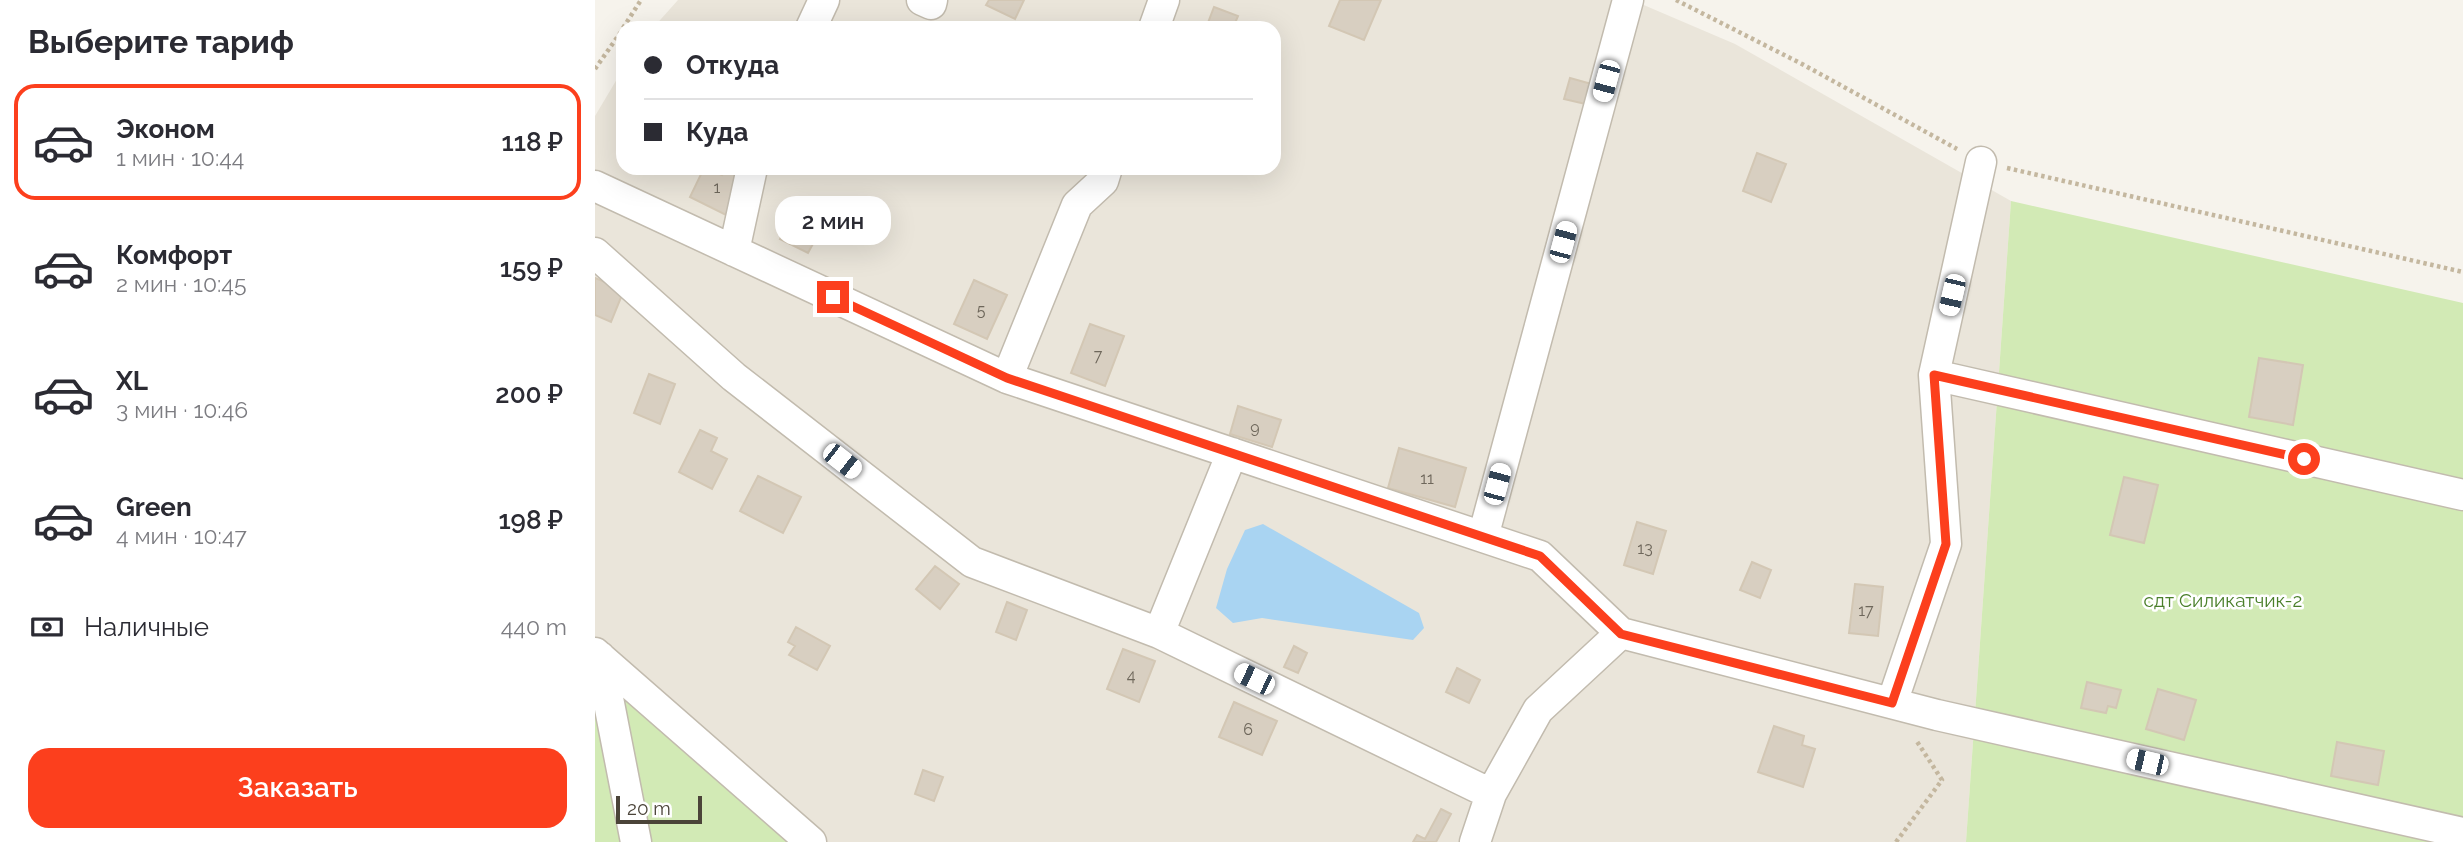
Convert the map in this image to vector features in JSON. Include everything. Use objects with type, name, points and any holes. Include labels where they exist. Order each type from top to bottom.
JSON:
[{"type":"street","points":[[814,21],[824,0]]},
{"type":"street","points":[[922,0],[931,4],[932,0]]},
{"type":"street","points":[[1156,21],[1164,0]]},
{"type":"street","points":[[1483,537],[1628,0]]},
{"type":"street","points":[[1892,703],[1946,544],[1934,375],[1981,162]]},
{"type":"street","points":[[734,251],[750,175]]},
{"type":"street","points":[[1007,378],[1077,205],[1103,181],[1105,175]]},
{"type":"street","points":[[595,186],[1007,378],[1540,556],[1621,634],[1892,703],[2463,833]]},
{"type":"street","points":[[595,253],[734,377],[972,562],[1159,633],[1490,794]]},
{"type":"street","points":[[1934,375],[2463,495]]},
{"type":"street","points":[[1159,633],[1232,453]]},
{"type":"street","points":[[1475,842],[1490,794],[1538,709],[1621,634]]},
{"type":"street","points":[[597,655],[636,842]]},
{"type":"street","points":[[597,655],[811,842]]},
{"type":"path","points":[[628,21],[641,0]]},
{"type":"path","points":[[1676,0],[1802,64],[1981,162],[2463,272]]},
{"type":"path","points":[[595,69],[616,38]]},
{"type":"path","points":[[1892,703],[1942,780],[1896,842]]},
{"type":"shaded area","points":[[678,0],[1632,0],[1735,44],[2011,201],[1966,842],[819,842],[595,647],[595,116],[616,81],[616,175],[1281,175],[1281,21],[659,21]]},
{"type":"green space","name":"сдт Силикатчик-2","points":[[2011,201],[2463,303],[2463,842],[1966,842]]},
{"type":"green space","points":[[595,647],[819,842],[595,842]]},
{"type":"water","points":[[1263,524],[1419,613],[1424,628],[1413,640],[1262,618],[1233,623],[1216,608],[1227,569],[1245,530]]},
{"type":"building","points":[[989,0],[1024,0],[1015,19],[986,5]]},
{"type":"building","points":[[1340,0],[1381,0],[1364,40],[1329,26]]},
{"type":"building","points":[[1214,7],[1238,16],[1236,21],[1209,21]]},
{"type":"building","points":[[1570,78],[1595,85],[1590,105],[1564,99]]},
{"type":"building","points":[[1757,153],[1786,164],[1771,202],[1743,191]]},
{"type":"building","points":[[701,175],[745,177],[726,215],[690,197]]},
{"type":"building","points":[[792,216],[820,231],[808,253],[780,239]]},
{"type":"building","points":[[595,278],[624,290],[611,322],[595,315]]},
{"type":"building","points":[[974,280],[1007,295],[987,339],[954,324]]},
{"type":"building","points":[[1090,324],[1124,336],[1105,386],[1071,373]]},
{"type":"building","points":[[2259,358],[2303,365],[2293,425],[2249,417]]},
{"type":"building","points":[[649,374],[675,384],[660,424],[634,413]]},
{"type":"building","points":[[1238,406],[1281,420],[1272,447],[1230,434]]},
{"type":"building","points":[[700,430],[717,438],[711,451],[727,459],[712,489],[679,472]]},
{"type":"building","points":[[1399,448],[1466,468],[1455,507],[1388,488]]},
{"type":"building","points":[[758,476],[801,497],[783,533],[740,511]]},
{"type":"building","points":[[2124,477],[2158,485],[2144,543],[2110,535]]},
{"type":"building","points":[[1637,522],[1666,531],[1653,574],[1624,565]]},
{"type":"building","points":[[1752,562],[1771,570],[1760,598],[1740,590]]},
{"type":"building","points":[[935,566],[959,584],[940,609],[916,589]]},
{"type":"building","points":[[1855,584],[1883,587],[1878,636],[1849,633]]},
{"type":"building","points":[[1007,602],[1027,610],[1016,640],[996,632]]},
{"type":"building","points":[[796,627],[830,646],[817,670],[789,655],[795,646],[788,642]]},
{"type":"building","points":[[1294,646],[1307,653],[1298,673],[1284,667]]},
{"type":"building","points":[[1123,649],[1155,661],[1139,702],[1107,689]]},
{"type":"building","points":[[1457,668],[1480,680],[1469,703],[1446,692]]},
{"type":"building","points":[[2087,682],[2121,690],[2116,708],[2108,706],[2106,713],[2081,708]]},
{"type":"building","points":[[2158,689],[2196,700],[2184,740],[2146,729]]},
{"type":"building","points":[[1234,702],[1277,721],[1262,755],[1219,737]]},
{"type":"building","points":[[1774,726],[1804,736],[1802,745],[1815,749],[1803,787],[1758,772]]},
{"type":"building","points":[[2337,742],[2384,751],[2378,785],[2331,776]]},
{"type":"building","points":[[923,770],[943,777],[934,801],[915,794]]},
{"type":"building","points":[[1441,809],[1451,814],[1436,842],[1413,842],[1417,835],[1425,839]]},
{"type":"route","points":[[833,297],[1007,378],[1540,556],[1621,634],[1892,703],[1946,544],[1934,375],[2304,459]]}]
